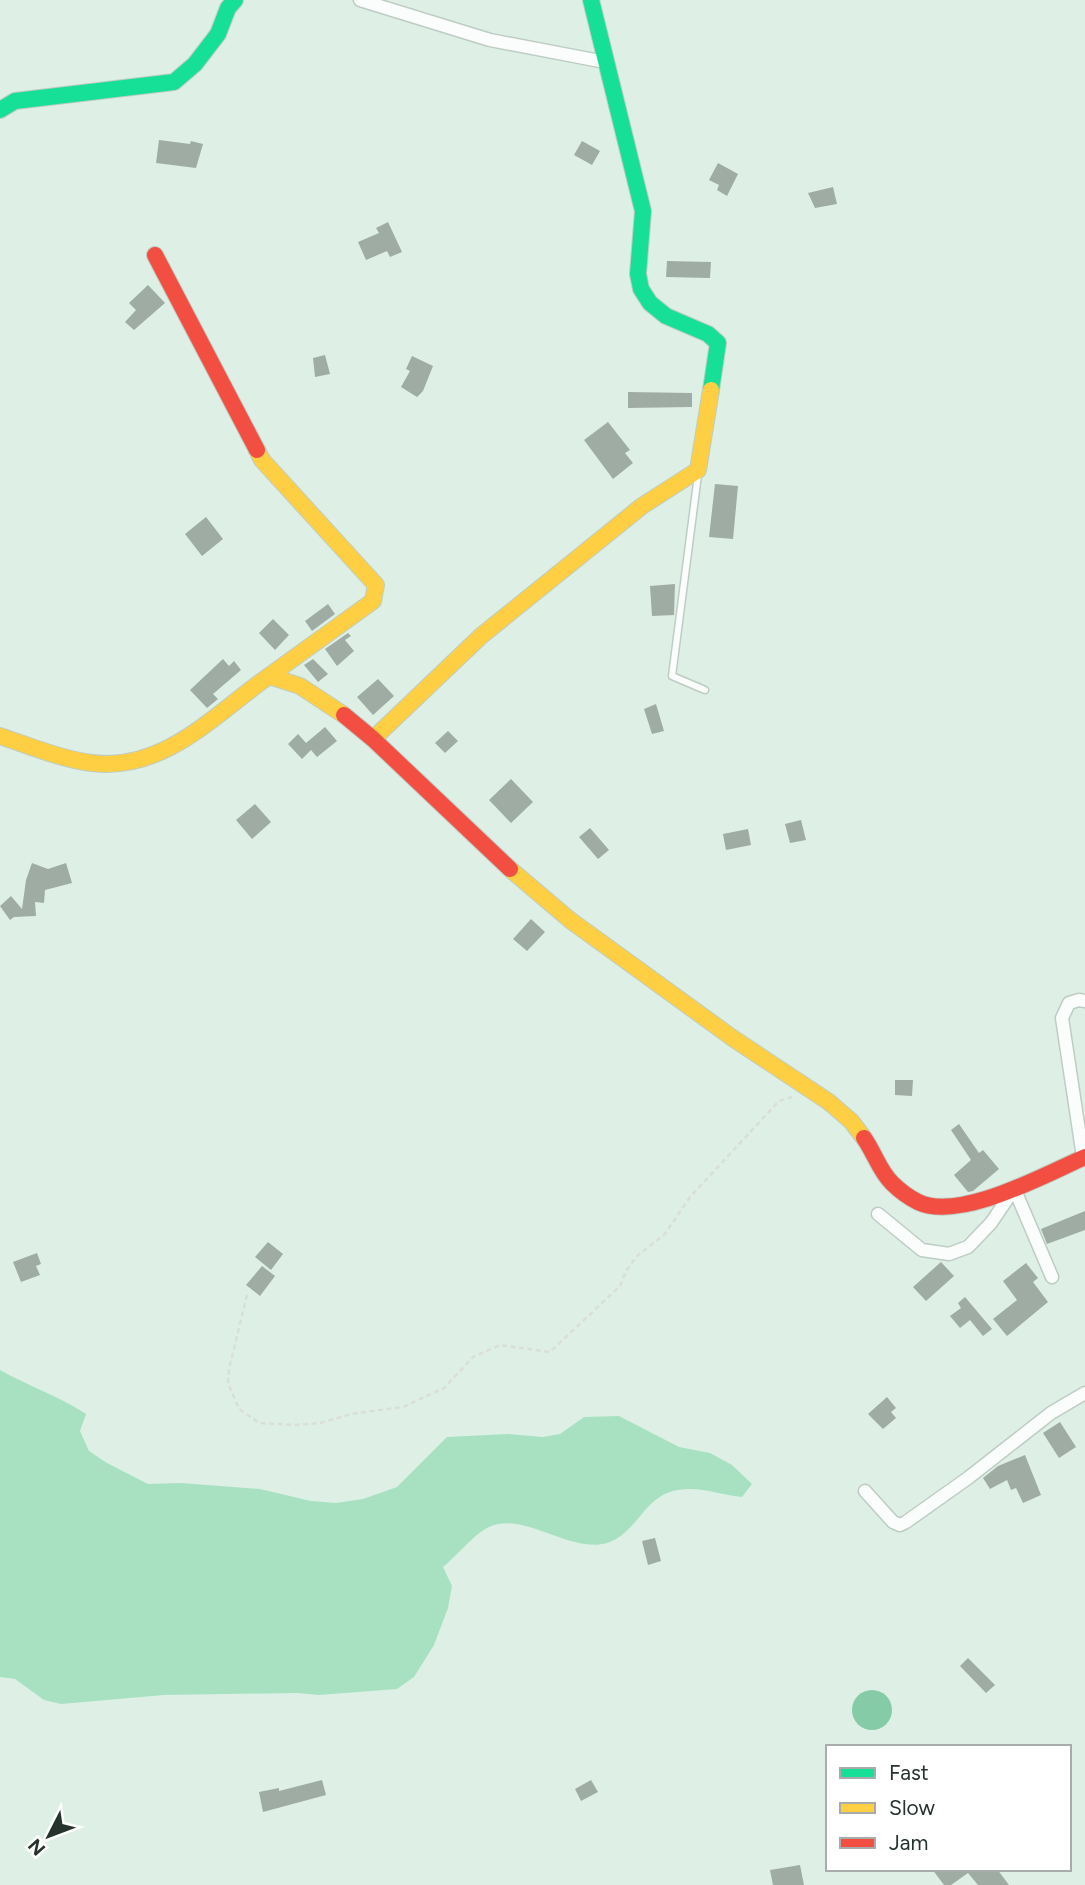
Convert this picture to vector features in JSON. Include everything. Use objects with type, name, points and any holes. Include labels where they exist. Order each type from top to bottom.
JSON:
[{"type":"street","points":[[0,110],[15,101],[174,82],[195,65],[218,34],[234,0]]},
{"type":"street","points":[[360,0],[490,40],[604,62]]},
{"type":"street","points":[[373,739],[481,636],[642,506],[698,470],[718,343],[708,334],[666,316],[650,303],[641,289],[638,274],[643,211],[618,103],[604,62],[591,0]]},
{"type":"street","points":[[0,736],[56,755],[92,763],[118,764],[150,758],[194,734],[231,703],[373,601],[376,585],[261,460],[155,255]]},
{"type":"street","points":[[269,676],[300,686],[340,711],[519,878],[570,920],[734,1039],[829,1102],[851,1121],[870,1146],[890,1182],[919,1203],[938,1206],[990,1199],[1084,1157],[1062,1018],[1069,1003],[1079,999],[1085,1001]]},
{"type":"street","points":[[878,1214],[922,1250],[949,1254],[968,1247],[991,1223],[1014,1188]]},
{"type":"street","points":[[1014,1188],[1052,1277]]},
{"type":"street","points":[[865,1491],[893,1522],[900,1525],[968,1478],[1051,1413],[1085,1393]]},
{"type":"lane","points":[[698,470],[672,676],[705,690]]},
{"type":"path","points":[[247,1295],[228,1383],[239,1409],[259,1423],[294,1425],[320,1423],[351,1413],[403,1407],[444,1388],[473,1357],[500,1345],[550,1352],[620,1286],[626,1271],[638,1255],[664,1235],[690,1198],[779,1101],[786,1097],[799,1099]]},
{"type":"shaded area","points":[[0,1370],[86,1414],[80,1431],[89,1451],[148,1484],[181,1483],[260,1489],[311,1501],[336,1503],[363,1499],[397,1487],[447,1437],[508,1434],[543,1437],[560,1434],[584,1417],[619,1416],[679,1447],[710,1453],[732,1465],[752,1484],[742,1497],[694,1489],[666,1493],[649,1506],[618,1538],[607,1543],[577,1543],[515,1524],[500,1524],[487,1528],[443,1567],[452,1586],[448,1608],[434,1645],[414,1677],[397,1689],[319,1695],[164,1695],[61,1704],[44,1700],[15,1679],[0,1677]]},
{"type":"shaded area","points":[[872,1690],[886,1696],[892,1710],[886,1724],[872,1730],[858,1724],[852,1710],[858,1696]]},
{"type":"building","points":[[159,140],[203,144],[196,168],[156,163]]},
{"type":"building","points":[[582,141],[600,151],[592,165],[574,155]]},
{"type":"building","points":[[718,163],[738,174],[727,196],[717,190],[719,185],[709,180]]},
{"type":"building","points":[[833,187],[837,204],[815,208],[808,193]]},
{"type":"building","points":[[388,222],[402,252],[390,257],[387,251],[366,260],[358,242],[379,233],[376,228]]},
{"type":"building","points":[[667,261],[711,262],[710,278],[666,277]]},
{"type":"building","points":[[148,285],[165,303],[134,330],[125,322],[136,310],[129,303]]},
{"type":"building","points":[[325,355],[330,374],[315,377],[313,358]]},
{"type":"building","points":[[412,356],[433,366],[423,391],[417,397],[401,387],[410,371],[406,369]]},
{"type":"building","points":[[628,392],[692,393],[692,407],[628,408]]},
{"type":"building","points":[[608,422],[630,450],[625,453],[633,463],[613,479],[584,440]]},
{"type":"building","points":[[715,484],[738,486],[733,539],[709,537]]},
{"type":"building","points":[[206,517],[223,539],[202,556],[185,534]]},
{"type":"building","points":[[675,584],[674,615],[652,616],[650,586]]},
{"type":"building","points":[[328,604],[335,614],[312,631],[305,621]]},
{"type":"building","points":[[273,619],[289,635],[275,650],[259,633]]},
{"type":"building","points":[[348,633],[351,636],[345,640],[354,651],[337,666],[325,649]]},
{"type":"building","points":[[223,659],[229,666],[234,661],[241,670],[213,694],[218,699],[207,708],[190,690]]},
{"type":"building","points":[[313,659],[328,674],[318,682],[304,665]]},
{"type":"building","points":[[378,679],[394,696],[373,715],[357,697]]},
{"type":"building","points":[[656,704],[664,731],[652,734],[644,709]]},
{"type":"building","points":[[325,727],[337,741],[317,757],[311,750],[302,759],[288,744],[298,734],[306,743]]},
{"type":"building","points":[[448,731],[458,741],[445,753],[435,743]]},
{"type":"building","points":[[511,779],[533,802],[511,823],[489,800]]},
{"type":"building","points":[[255,804],[271,822],[252,839],[236,820]]},
{"type":"building","points":[[801,820],[806,840],[790,843],[785,824]]},
{"type":"building","points":[[590,828],[609,850],[598,859],[579,837]]},
{"type":"building","points":[[748,829],[751,845],[726,850],[723,834]]},
{"type":"building","points":[[32,863],[48,869],[66,863],[72,883],[45,890],[44,903],[35,902],[36,916],[14,917],[10,920],[0,906],[11,896],[22,909],[26,880]]},
{"type":"building","points":[[531,919],[545,932],[527,951],[513,939]]},
{"type":"building","points":[[895,1080],[913,1080],[912,1096],[895,1095]]},
{"type":"building","points":[[959,1124],[979,1153],[983,1150],[999,1169],[973,1191],[968,1192],[954,1175],[971,1160],[951,1130]]},
{"type":"building","points":[[1085,1211],[1085,1230],[1047,1244],[1041,1229]]},
{"type":"building","points":[[268,1242],[283,1254],[271,1270],[255,1257]]},
{"type":"building","points":[[37,1253],[41,1264],[36,1266],[40,1275],[21,1282],[13,1262]]},
{"type":"building","points":[[941,1262],[954,1276],[926,1301],[913,1287]]},
{"type":"building","points":[[1026,1263],[1038,1278],[1033,1282],[1048,1302],[1007,1336],[993,1319],[1017,1300],[1003,1281]]},
{"type":"building","points":[[262,1266],[275,1276],[260,1296],[246,1285]]},
{"type":"building","points":[[965,1297],[992,1329],[983,1336],[970,1320],[960,1328],[950,1316],[961,1308],[958,1303]]},
{"type":"building","points":[[887,1397],[896,1408],[891,1412],[896,1418],[883,1429],[868,1414]]},
{"type":"building","points":[[1060,1422],[1076,1447],[1059,1458],[1043,1433]]},
{"type":"building","points":[[1025,1455],[1041,1495],[1023,1503],[1016,1488],[1011,1490],[1007,1480],[990,1489],[983,1478],[998,1466]]},
{"type":"building","points":[[655,1538],[661,1561],[648,1565],[642,1541]]},
{"type":"building","points":[[968,1658],[995,1685],[986,1693],[960,1666]]},
{"type":"building","points":[[322,1780],[326,1795],[263,1812],[259,1792],[279,1788],[279,1791]]},
{"type":"building","points":[[591,1780],[598,1792],[581,1801],[575,1789]]},
{"type":"building","points":[[800,1865],[804,1885],[773,1885],[770,1870]]},
{"type":"building","points":[[934,1871],[998,1871],[1009,1885],[978,1885],[968,1873],[951,1885],[944,1885]]},
{"type":"traffic: fast","points":[[0,110],[15,101],[174,82],[195,64],[218,34],[228,8],[235,0]]},
{"type":"traffic: fast","points":[[591,0],[643,211],[638,274],[641,289],[650,303],[666,316],[708,334],[718,343],[711,390]]},
{"type":"traffic: slow","points":[[373,739],[481,636],[642,506],[698,470],[711,390]]},
{"type":"traffic: slow","points":[[257,450],[262,460],[376,585],[373,601],[269,676]]},
{"type":"traffic: slow","points":[[0,736],[57,755],[92,763],[142,759],[187,737],[269,676],[300,686],[344,715]]},
{"type":"traffic: slow","points":[[510,869],[570,920],[734,1039],[829,1102],[851,1121],[864,1138]]},
{"type":"traffic: jam","points":[[155,255],[257,450]]},
{"type":"traffic: jam","points":[[344,715],[373,739],[510,869]]},
{"type":"traffic: jam","points":[[864,1138],[892,1183],[918,1202],[936,1207],[956,1206],[1003,1193],[1085,1157]]}]
